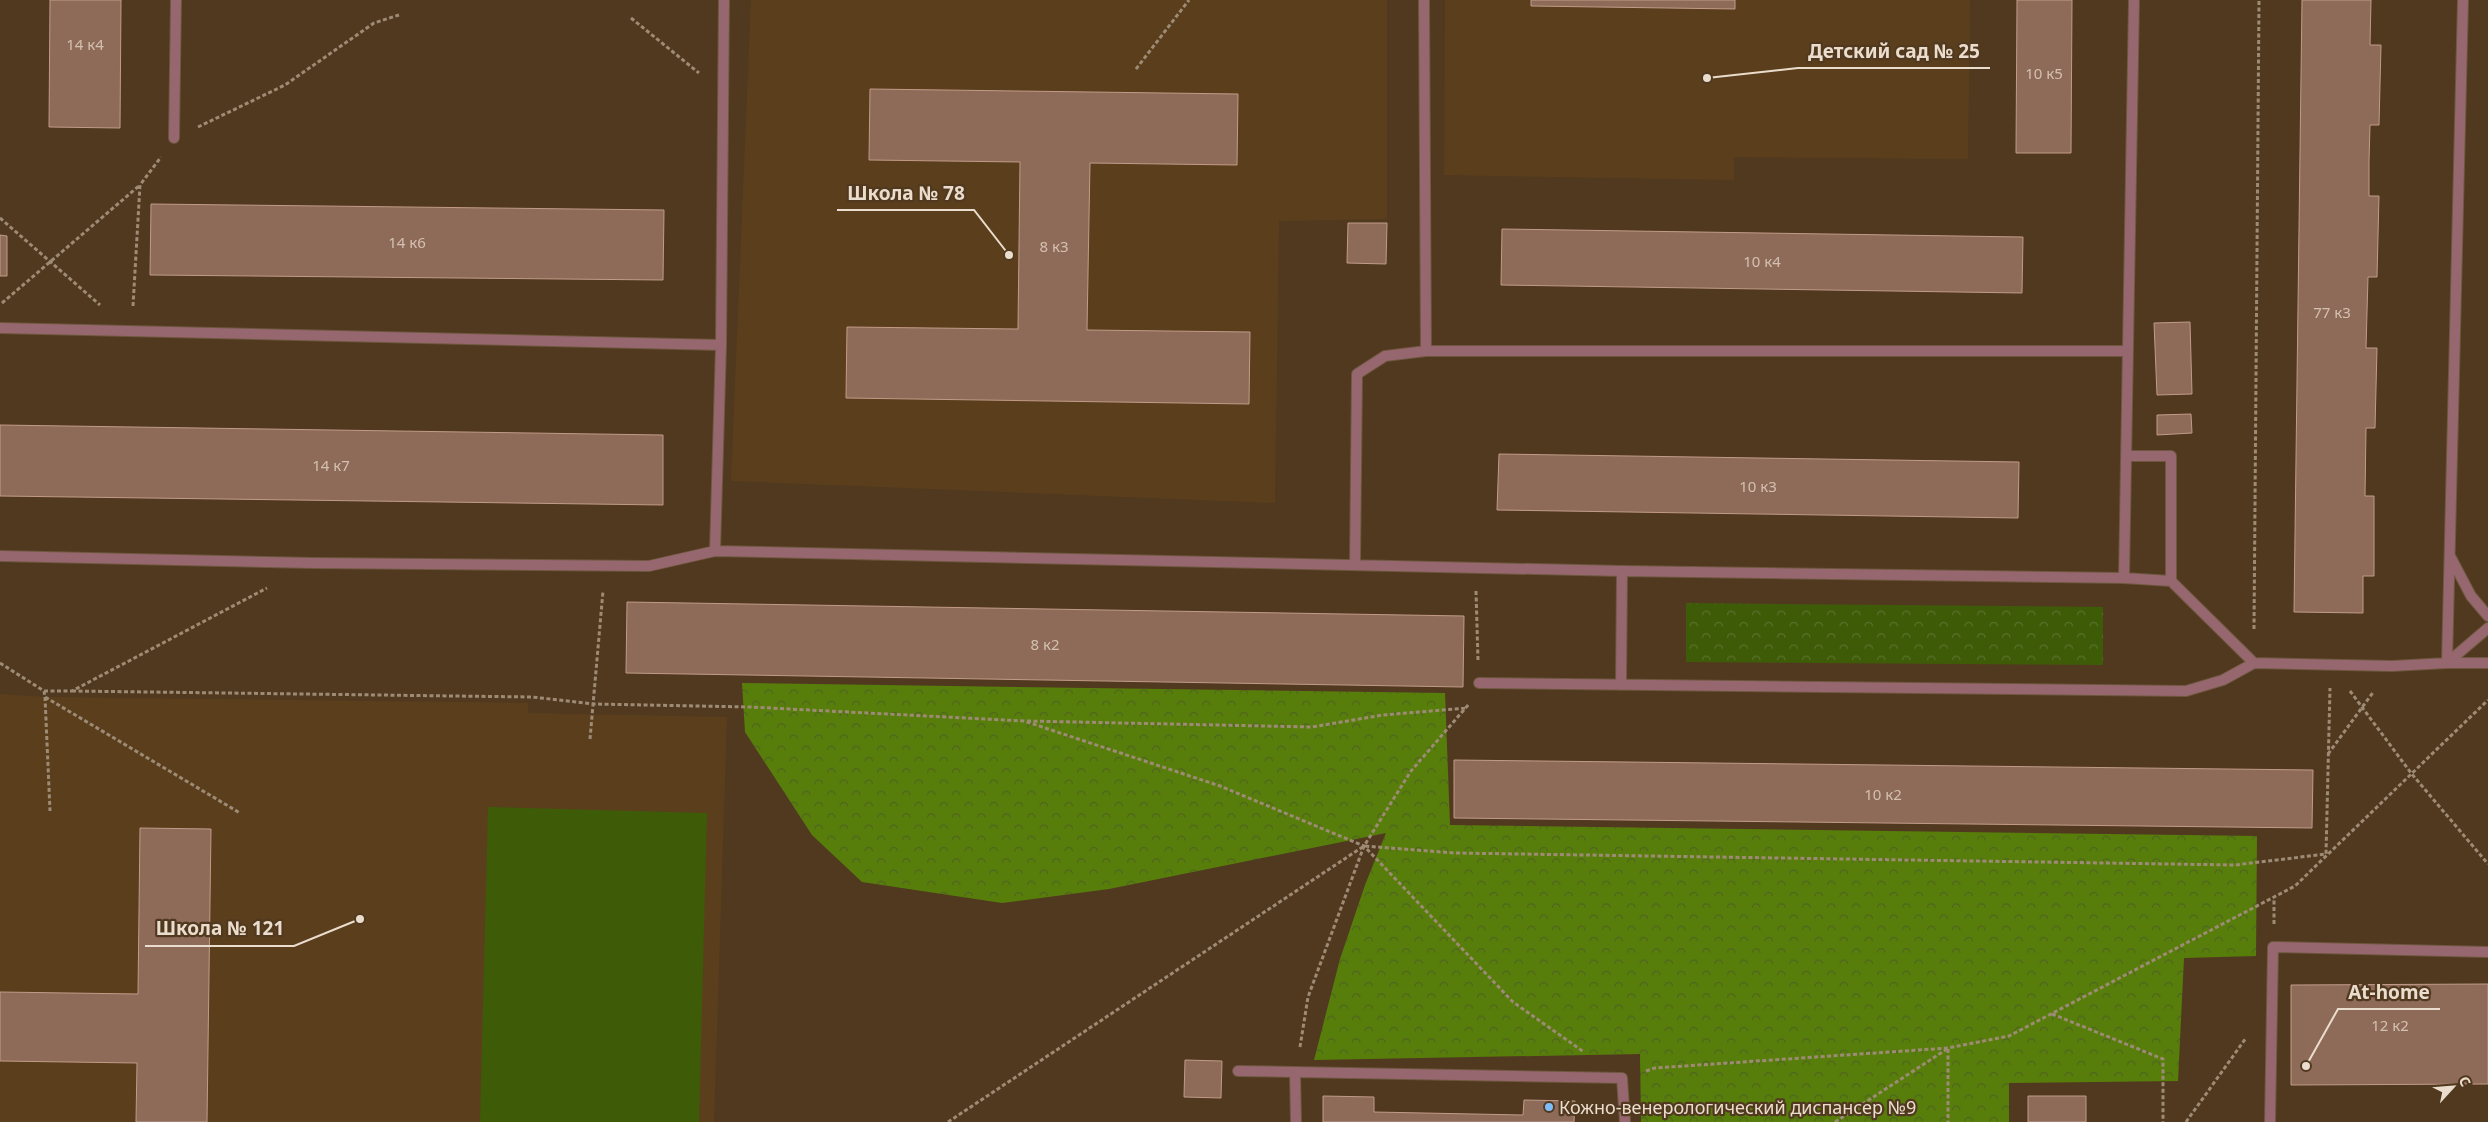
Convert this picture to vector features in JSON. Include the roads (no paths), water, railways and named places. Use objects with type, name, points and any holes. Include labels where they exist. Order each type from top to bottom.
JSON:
[{"type":"lane","points":[[174,138],[176,0]]},
{"type":"lane","points":[[715,551],[721,345],[724,0]]},
{"type":"lane","points":[[1424,0],[1426,351]]},
{"type":"lane","points":[[2124,578],[2134,0]]},
{"type":"lane","points":[[2447,663],[2463,0]]},
{"type":"lane","points":[[0,328],[721,345]]},
{"type":"lane","points":[[1355,565],[1357,374],[1385,356],[1426,351],[2128,352]]},
{"type":"lane","points":[[2126,456],[2171,456],[2171,580]]},
{"type":"lane","points":[[0,556],[314,563],[649,566],[715,551],[1622,571],[2171,580],[2254,663]]},
{"type":"lane","points":[[2450,555],[2472,596],[2488,616]]},
{"type":"lane","points":[[1621,685],[1622,571]]},
{"type":"lane","points":[[2447,663],[2488,628]]},
{"type":"lane","points":[[1479,683],[2186,691],[2223,680],[2254,663],[2392,666],[2488,663]]},
{"type":"lane","points":[[2270,1122],[2273,947],[2488,952]]},
{"type":"lane","points":[[1238,1071],[1622,1078],[1625,1122]]},
{"type":"lane","points":[[1295,1072],[1296,1122]]},
{"type":"place","name":"Детский сад № 25","points":[[1707,78]]},
{"type":"place","name":"Школа № 78","points":[[1009,255]]},
{"type":"place","name":"Школа № 121","points":[[360,919]]},
{"type":"place","name":"At-home","points":[[2306,1066]]},
{"type":"place","name":"Кожно-венерологический диспансер №9","points":[[1549,1107]]}]
